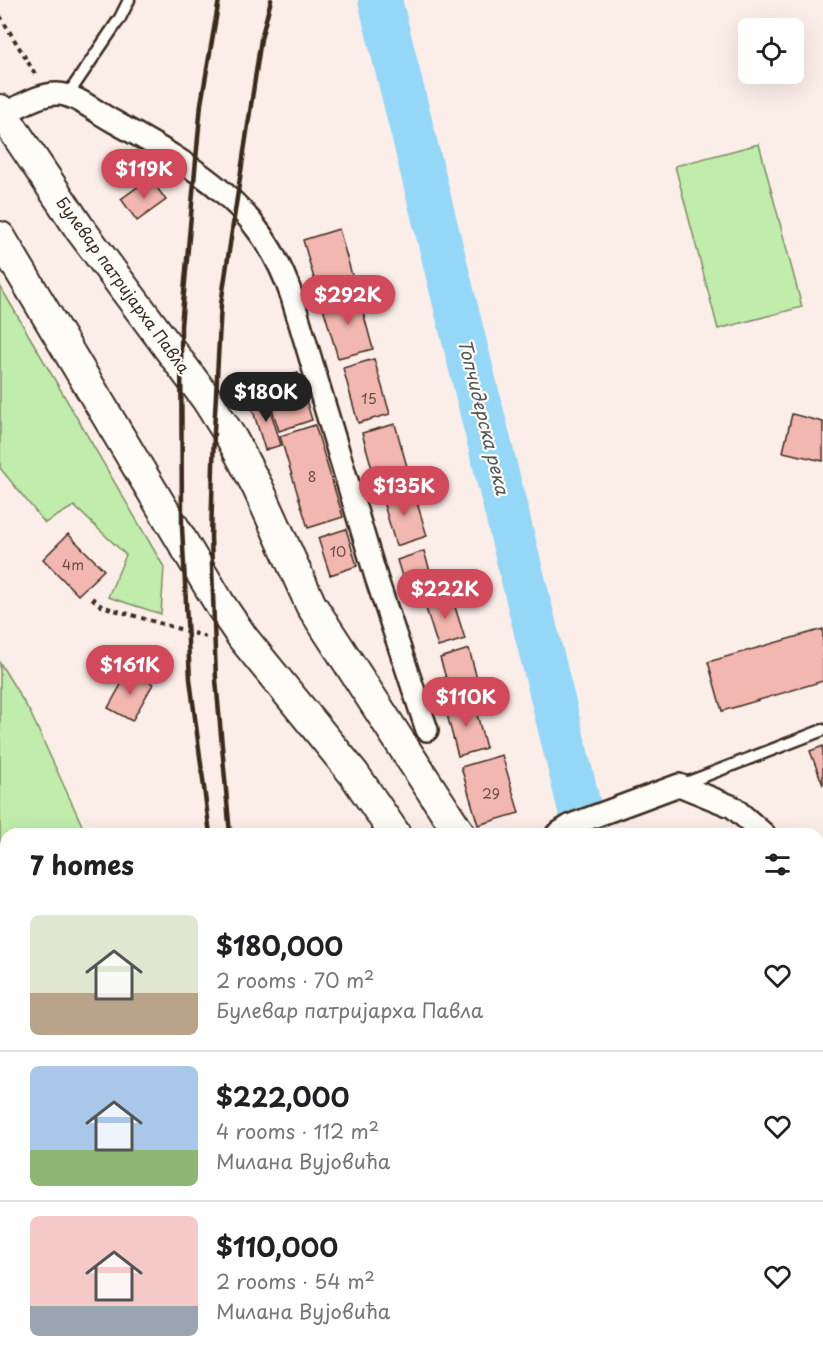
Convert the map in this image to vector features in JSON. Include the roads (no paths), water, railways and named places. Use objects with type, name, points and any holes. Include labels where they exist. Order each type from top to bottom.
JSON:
[{"type":"main road","name":"Булевар патријарха Павла","points":[[1,112],[80,229],[212,406],[258,488],[311,605],[456,828]]},
{"type":"main road","points":[[0,237],[221,606],[243,638],[339,756],[385,826]]},
{"type":"street","points":[[1,112],[57,95],[148,141],[212,183],[232,199],[271,247],[282,268],[292,297],[376,577],[427,730]]},
{"type":"street","points":[[567,828],[603,812],[679,785],[733,807],[757,828]]},
{"type":"lane","points":[[57,95],[120,18],[129,0]]},
{"type":"lane","points":[[679,785],[823,730]]},
{"type":"waterway","name":"Топчидерска река","points":[[380,0],[585,828]]},
{"type":"railway","points":[[209,828],[190,679],[182,527],[181,326],[201,104],[219,0]]},
{"type":"railway","points":[[229,828],[216,680],[211,537],[214,431],[221,304],[261,39],[271,0]]}]
